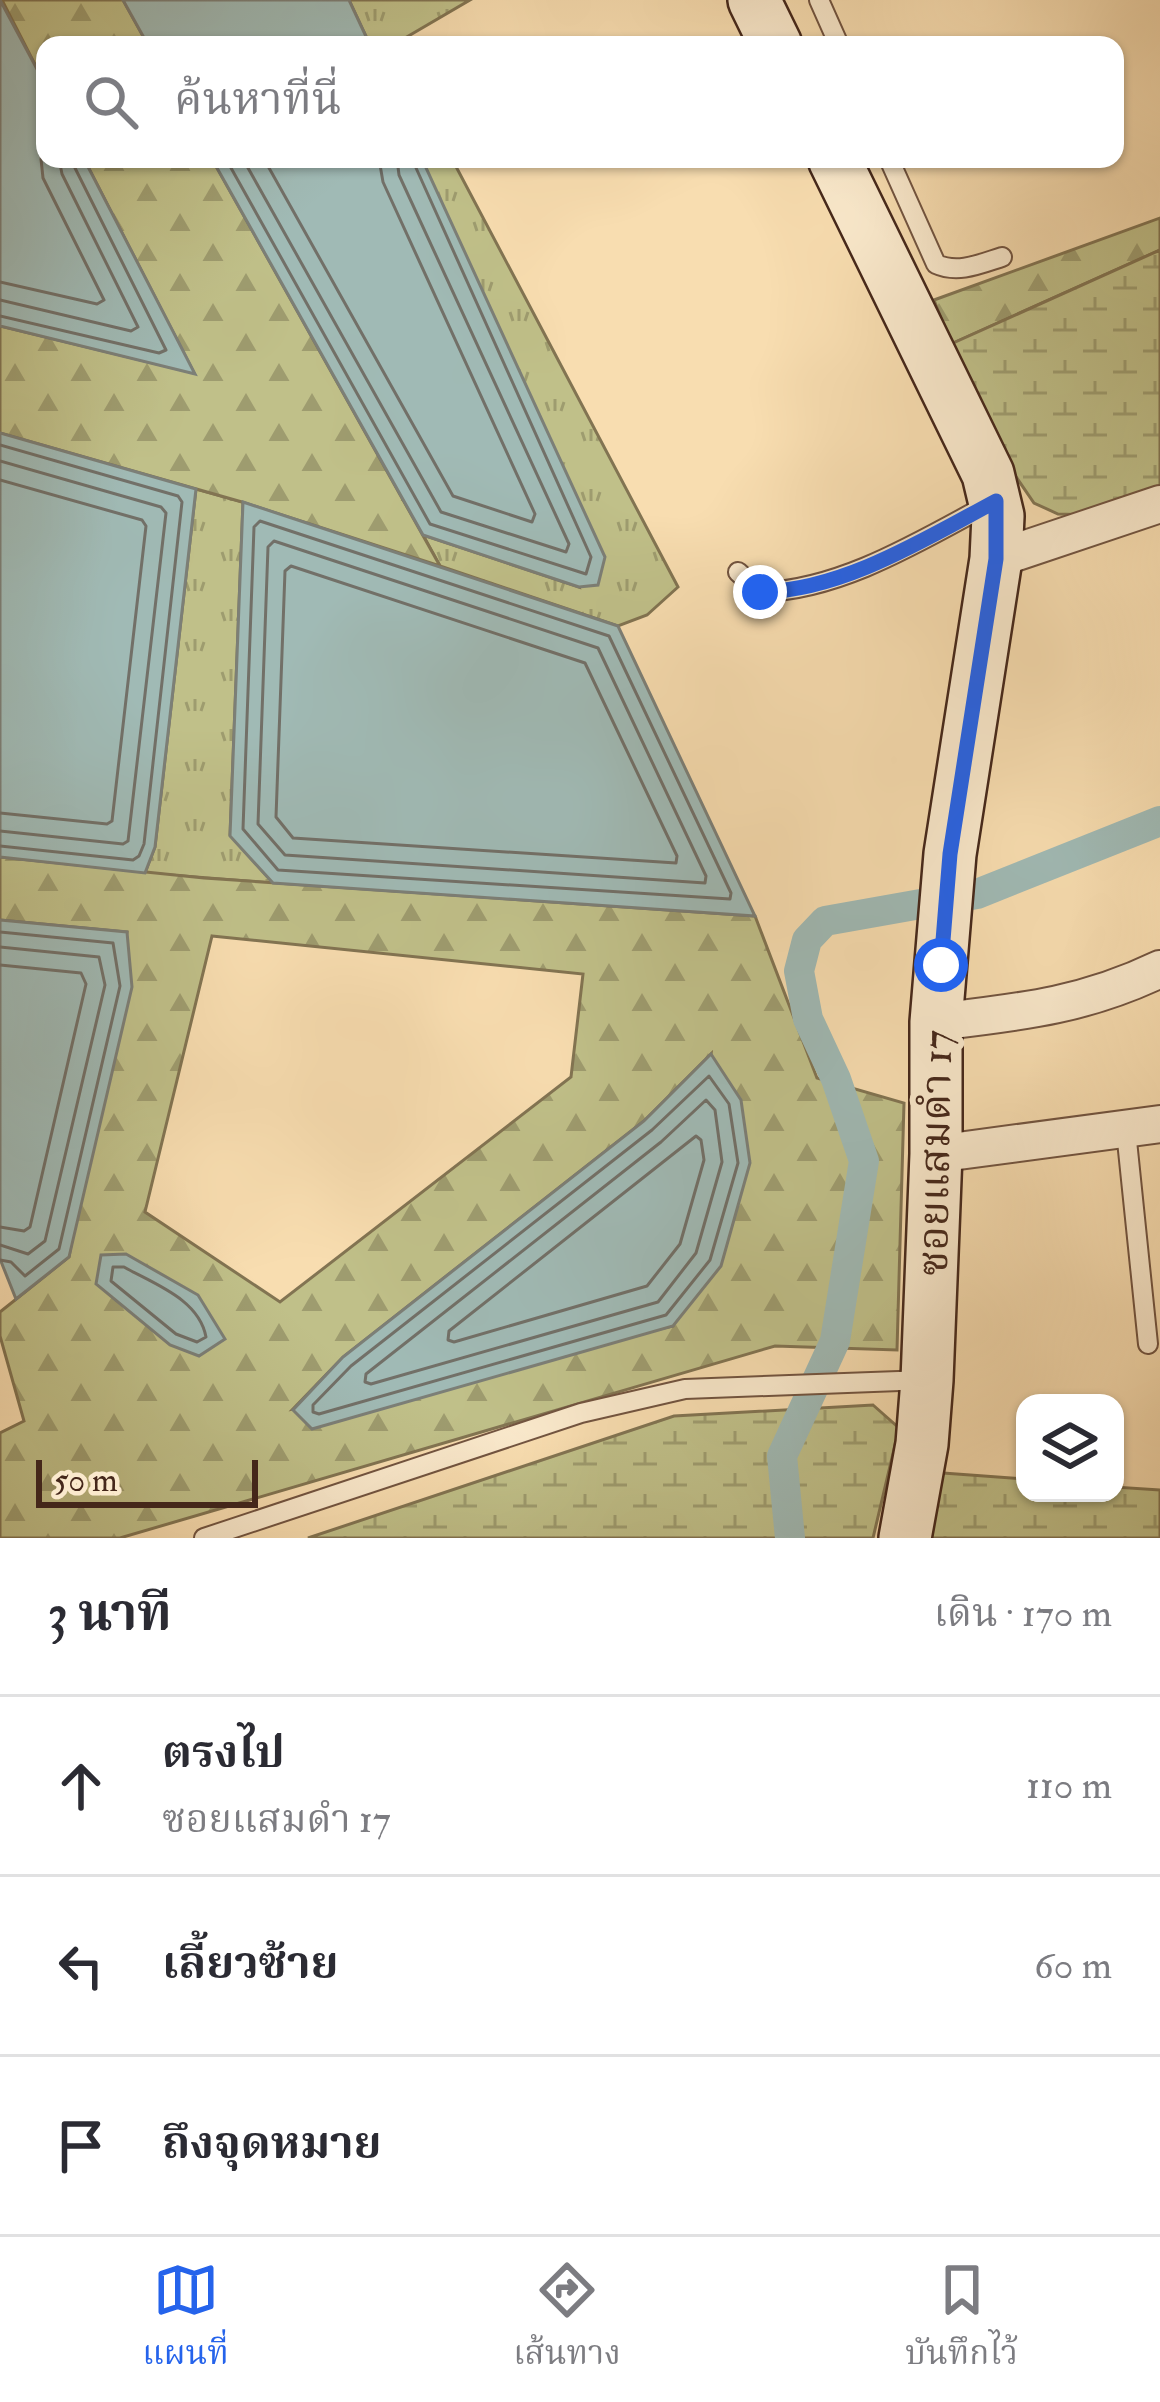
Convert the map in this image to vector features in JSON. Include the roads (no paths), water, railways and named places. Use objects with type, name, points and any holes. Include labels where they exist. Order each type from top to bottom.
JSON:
[{"type":"street","points":[[754,0],[772,36]]},
{"type":"street","name":"ซอยแสมดำ 17","points":[[838,168],[968,427],[996,501],[996,559],[950,854],[936,1022],[927,1380],[922,1444],[904,1538]]},
{"type":"street","points":[[996,559],[1160,504]]},
{"type":"street","points":[[936,1022],[1048,1008],[1112,993],[1160,969]]},
{"type":"street","points":[[936,1154],[1143,1127]]},
{"type":"lane","points":[[819,0],[835,36]]},
{"type":"lane","points":[[894,168],[936,264],[961,269],[1002,257]]},
{"type":"lane","points":[[738,572],[760,592],[788,592],[917,543],[996,501]]},
{"type":"lane","points":[[1143,1127],[1148,1344]]},
{"type":"lane","points":[[204,1538],[581,1413],[685,1389],[927,1380]]},
{"type":"water","points":[[0,0],[36,67],[36,168],[89,168],[195,374],[0,326]]},
{"type":"water","points":[[123,0],[349,0],[366,36],[143,36]]},
{"type":"water","points":[[217,168],[426,168],[605,557],[598,585],[579,587],[423,535]]},
{"type":"water","points":[[0,433],[196,489],[155,847],[145,873],[0,857]]},
{"type":"water","points":[[243,502],[618,626],[755,916],[273,883],[230,836]]},
{"type":"water","points":[[0,920],[127,932],[132,987],[69,1257],[16,1299],[0,1259]]},
{"type":"water","points":[[711,1054],[741,1100],[750,1163],[721,1266],[673,1326],[312,1429],[293,1410],[343,1357],[644,1121]]},
{"type":"water","points":[[126,1254],[198,1295],[225,1339],[199,1356],[170,1345],[96,1284],[101,1255]]},
{"type":"waterway","points":[[790,1538],[782,1456],[835,1341],[864,1161],[836,1079],[808,1019],[799,971],[807,940],[825,921],[977,894],[1160,821]]}]
